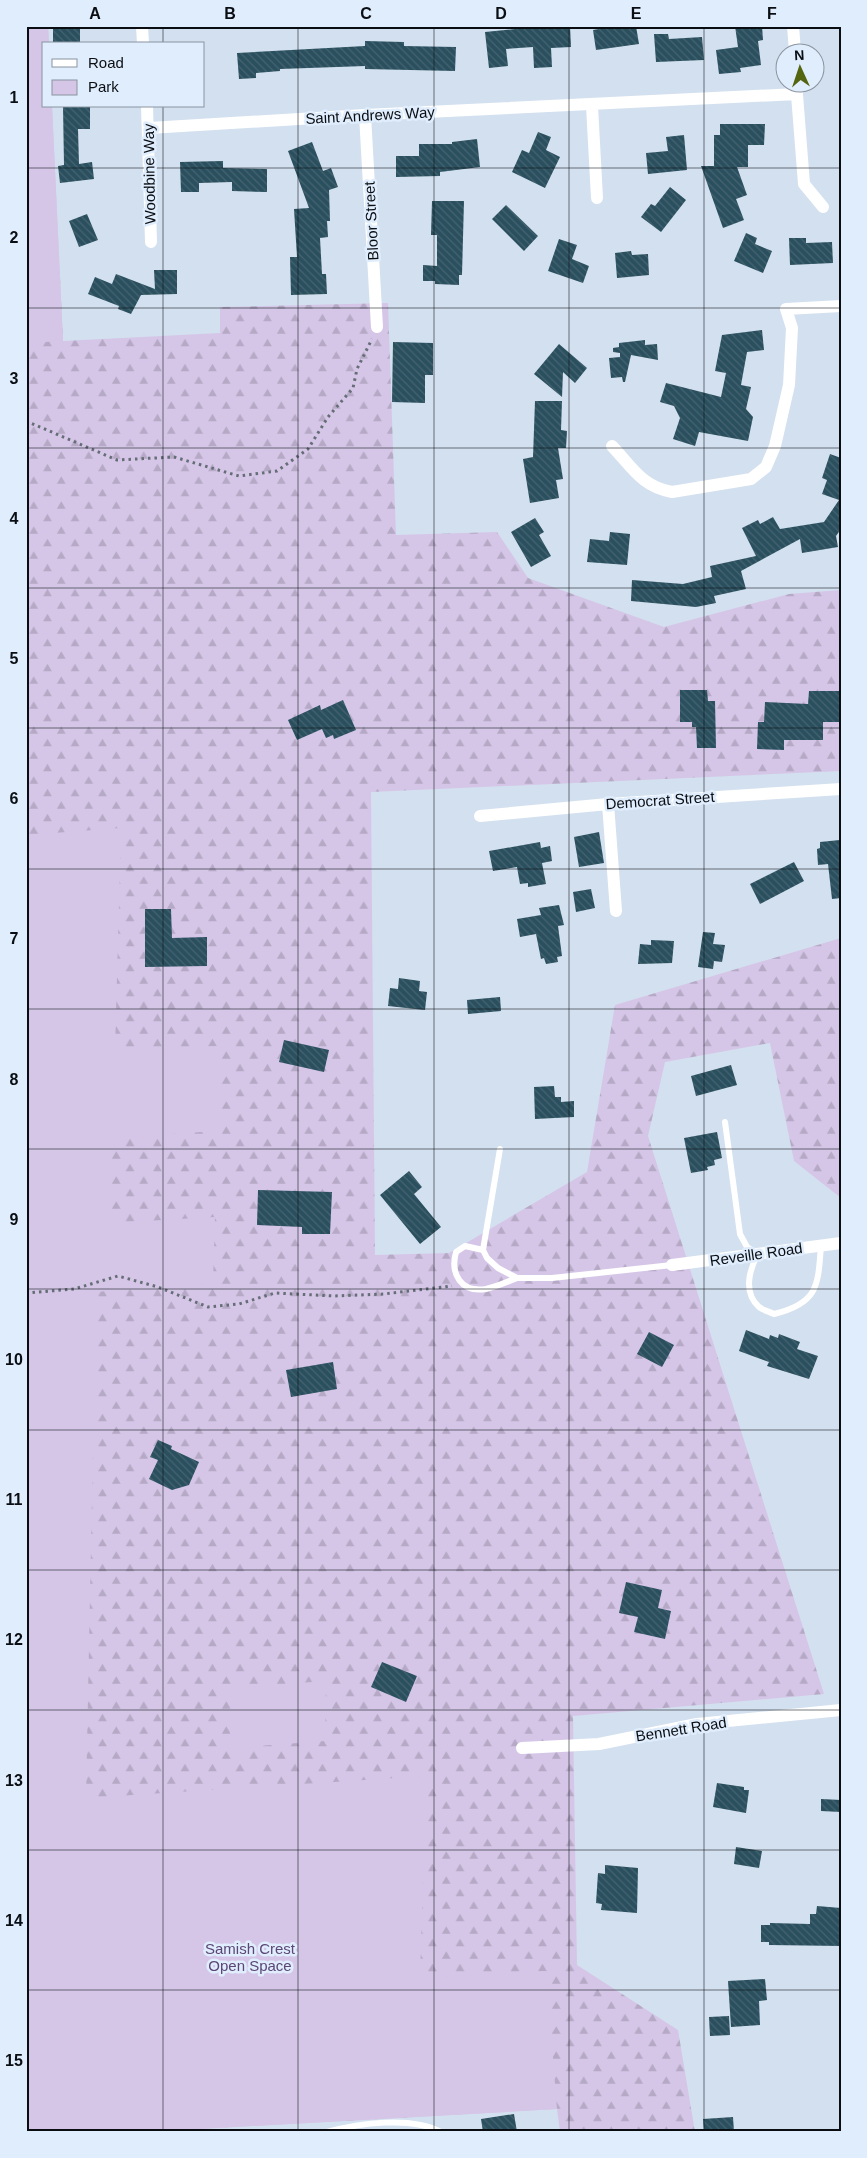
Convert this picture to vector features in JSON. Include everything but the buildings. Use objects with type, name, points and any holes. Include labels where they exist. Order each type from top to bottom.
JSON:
[{"type":"street","points":[[142,26],[143,42]]},
{"type":"street","points":[[793,26],[794,42]]},
{"type":"street","name":"Saint Andrews Way","points":[[149,128],[365,114],[592,106],[774,90]]},
{"type":"street","name":"Saint Andrews Way","points":[[796,92],[804,184],[823,206]]},
{"type":"street","points":[[592,106],[597,198]]},
{"type":"street","name":"Woodbine Way","points":[[147,108],[151,242]]},
{"type":"street","name":"Bloor Street","points":[[365,114],[378,327]]},
{"type":"street","points":[[612,446],[649,486],[661,490],[672,492],[751,479],[766,467],[775,446],[783,417],[792,355],[792,328],[786,309],[841,306]]},
{"type":"street","name":"Democrat Street","points":[[480,816],[608,804],[841,789]]},
{"type":"street","points":[[608,804],[616,911]]},
{"type":"street","name":"Reveille Road","points":[[672,1265],[841,1244]]},
{"type":"street","name":"Bennett Road","points":[[522,1748],[599,1744],[697,1724],[841,1710]]},
{"type":"lane","points":[[725,1122],[740,1234],[747,1247],[758,1254],[752,1264],[748,1280],[751,1292],[759,1307],[774,1314],[791,1310],[806,1300],[816,1287],[821,1245]]},
{"type":"lane","points":[[500,1149],[483,1250],[487,1258],[498,1268],[517,1278]]},
{"type":"lane","points":[[483,1250],[465,1246],[456,1252],[453,1264],[455,1276],[462,1284],[474,1289],[487,1289],[517,1278],[552,1278],[672,1265]]},
{"type":"lane","points":[[327,2132],[353,2125],[391,2123],[429,2125],[442,2132]]},
{"type":"path","points":[[26,421],[117,460],[174,457],[239,476],[277,471],[308,449],[328,417],[353,388],[357,369],[378,327]]},
{"type":"path","points":[[26,1292],[74,1289],[118,1276],[158,1287],[208,1307],[239,1304],[275,1293],[334,1296],[384,1294],[462,1284]]},
{"type":"green space","points":[[26,26],[48,26],[49,42],[42,42],[42,108],[52,108],[63,341],[220,333],[220,307],[388,303],[396,535],[497,532],[528,578],[664,627],[789,594],[841,590],[841,771],[371,792],[375,1255],[449,1253],[587,1172],[615,1005],[841,938],[841,1198],[794,1161],[770,1043],[665,1062],[648,1136],[824,1694],[573,1716],[577,1965],[678,2030],[695,2132],[560,2132],[557,2109],[146,2132],[26,2132]]},
{"type":"green space","points":[[26,26],[48,26],[49,42],[42,42],[42,108],[52,108],[63,341],[26,343]]},
{"type":"green space","name":"Samish Crest Open Space","points":[[121,828],[115,1051],[220,1046],[217,1131],[109,1138],[109,1223],[215,1217],[213,1283],[96,1292],[86,1798],[426,1776],[420,1978],[546,1971],[557,2109],[146,2132],[26,2132],[26,835]]},
{"type":"green space","points":[[326,1681],[325,1741],[230,1748],[231,1688]]}]
